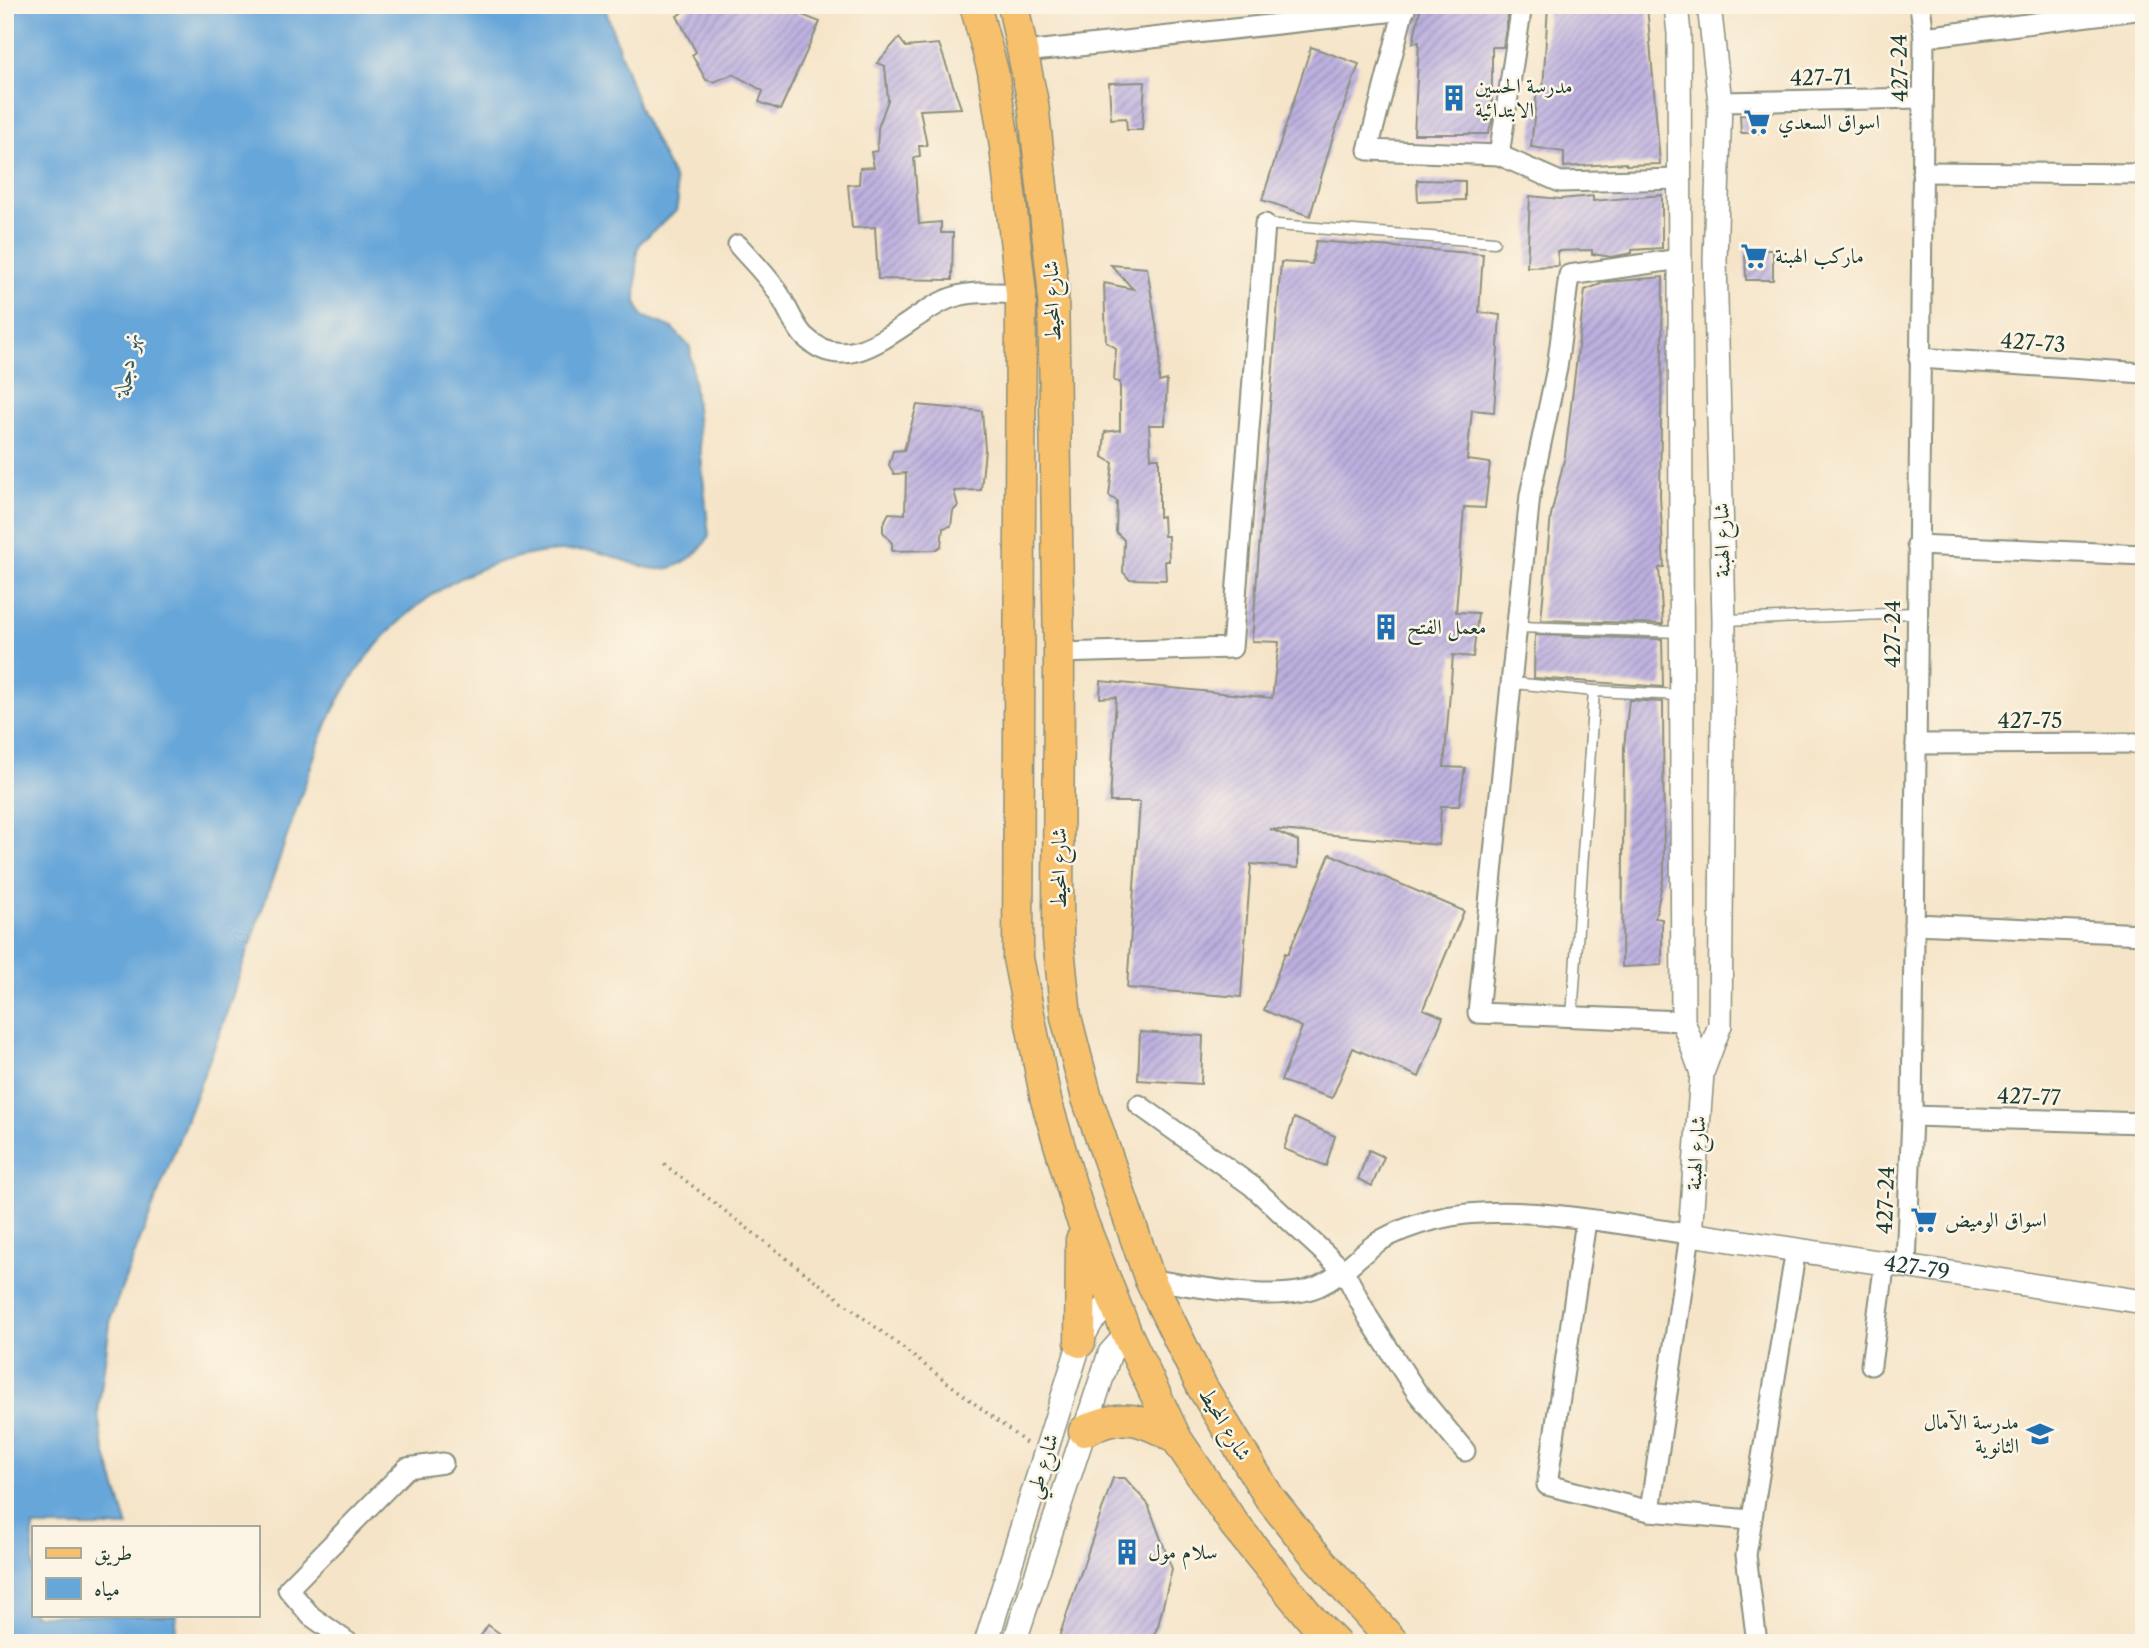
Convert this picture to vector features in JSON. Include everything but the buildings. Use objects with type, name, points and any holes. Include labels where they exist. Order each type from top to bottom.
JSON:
[{"type":"main road","name":"شارع المحيط","points":[[975,5],[993,71],[1021,294],[1018,958],[1046,1100],[1080,1215],[1133,1347],[1176,1438],[1234,1524],[1313,1621],[1335,1643]]},
{"type":"main road","name":"شارع المحيط","points":[[1013,5],[1025,52],[1043,172],[1053,287],[1059,653],[1058,938],[1066,1017],[1087,1098],[1147,1283],[1202,1387],[1269,1497],[1394,1643]]},
{"type":"main road","points":[[1080,1215],[1083,1278],[1080,1342]]},
{"type":"main road","points":[[1102,1271],[1114,1276],[1126,1276],[1137,1271],[1147,1283]]},
{"type":"main road","points":[[1113,1300],[1147,1283]]},
{"type":"main road","points":[[1147,1283],[1133,1347],[1146,1348],[1156,1341],[1178,1339]]},
{"type":"main road","points":[[1084,1431],[1108,1420],[1128,1418],[1150,1424],[1176,1438]]},
{"type":"street","points":[[1499,155],[1522,5]]},
{"type":"street","name":"شارع الهبنة","points":[[1676,5],[1679,34],[1680,179],[1683,1021],[1702,1073]]},
{"type":"street","name":"شارع الهبنة","points":[[1690,1234],[1702,1073],[1720,1025],[1724,620],[1715,260],[1720,102],[1709,5]]},
{"type":"street","name":"427-24","points":[[1871,1365],[1896,1263],[1912,1116],[1915,613],[1924,37],[1920,5]]},
{"type":"street","points":[[1025,52],[1405,8],[1368,150],[1499,155],[1560,182],[1680,179]]},
{"type":"street","points":[[1924,37],[2144,9]]},
{"type":"street","name":"427-71","points":[[1720,102],[1923,98]]},
{"type":"street","points":[[1922,172],[2144,174]]},
{"type":"street","points":[[1059,653],[1232,648],[1265,224]]},
{"type":"street","points":[[738,245],[769,281],[804,335],[818,346],[833,352],[850,353],[867,349],[941,302],[955,297],[1021,294]]},
{"type":"street","points":[[1683,1021],[1478,1013],[1530,495],[1558,369],[1569,275],[1680,259],[1715,260]]},
{"type":"street","name":"427-73","points":[[1919,358],[2144,373]]},
{"type":"street","points":[[1917,545],[2144,555]]},
{"type":"street","name":"427-75","points":[[1916,744],[2144,743]]},
{"type":"street","points":[[1914,924],[2144,934]]},
{"type":"street","points":[[1139,1105],[1252,1186],[1344,1271],[1368,1317],[1418,1394],[1465,1451]]},
{"type":"street","name":"427-77","points":[[1912,1116],[2144,1123]]},
{"type":"street","points":[[1147,1283],[1256,1293],[1317,1287],[1344,1271],[1377,1243],[1406,1228],[1439,1218],[1524,1213],[1690,1234],[1650,1511]]},
{"type":"street","points":[[1586,1221],[1548,1485],[1650,1511],[1750,1520]]},
{"type":"street","name":"427-79","points":[[1690,1234],[2144,1302]]},
{"type":"street","points":[[1757,1643],[1746,1555],[1796,1249]]},
{"type":"street","name":"شارع طي","points":[[986,1643],[1080,1342],[1092,1321],[1113,1300]]},
{"type":"street","name":"شارع طي","points":[[1014,1643],[1110,1353],[1133,1347]]},
{"type":"street","points":[[349,1643],[311,1616],[288,1589],[407,1468],[443,1463]]},
{"type":"lane","points":[[1265,224],[1494,242]]},
{"type":"lane","points":[[1724,620],[1915,613]]},
{"type":"lane","points":[[1518,627],[1681,632]]},
{"type":"lane","points":[[1513,683],[1594,691],[1681,695]]},
{"type":"lane","points":[[1572,1017],[1594,691]]},
{"type":"path","points":[[664,1164],[1045,1457]]},
{"type":"shaded area","name":"مدرسة الحسين الابتدائية","points":[[1510,61],[1492,142],[1414,142],[1416,64]]},
{"type":"water","name":"نهر دجلة","points":[[5,5],[604,5],[641,113],[674,178],[678,200],[676,211],[641,242],[637,250],[636,302],[642,316],[671,327],[690,347],[709,536],[690,558],[663,569],[646,567],[591,551],[544,552],[501,562],[460,578],[423,602],[390,630],[362,664],[338,702],[319,743],[219,1035],[111,1316],[98,1413],[102,1441],[128,1526],[32,1526],[32,1616],[177,1616],[174,1643],[5,1643]]},
{"type":"place","name":"مدرسة الحسين الابتدائية","points":[[1454,98]]},
{"type":"place","name":"اسواق السعدي","points":[[1757,122]]},
{"type":"place","name":"ماركب الهبنة","points":[[1754,256]]},
{"type":"place","name":"معمل الفتح","points":[[1386,627]]},
{"type":"place","name":"اسواق الوميض","points":[[1924,1220]]},
{"type":"place","name":"مدرسة الآمال الثانوية","points":[[2040,1434]]},
{"type":"place","name":"سلام مول","points":[[1127,1552]]}]
